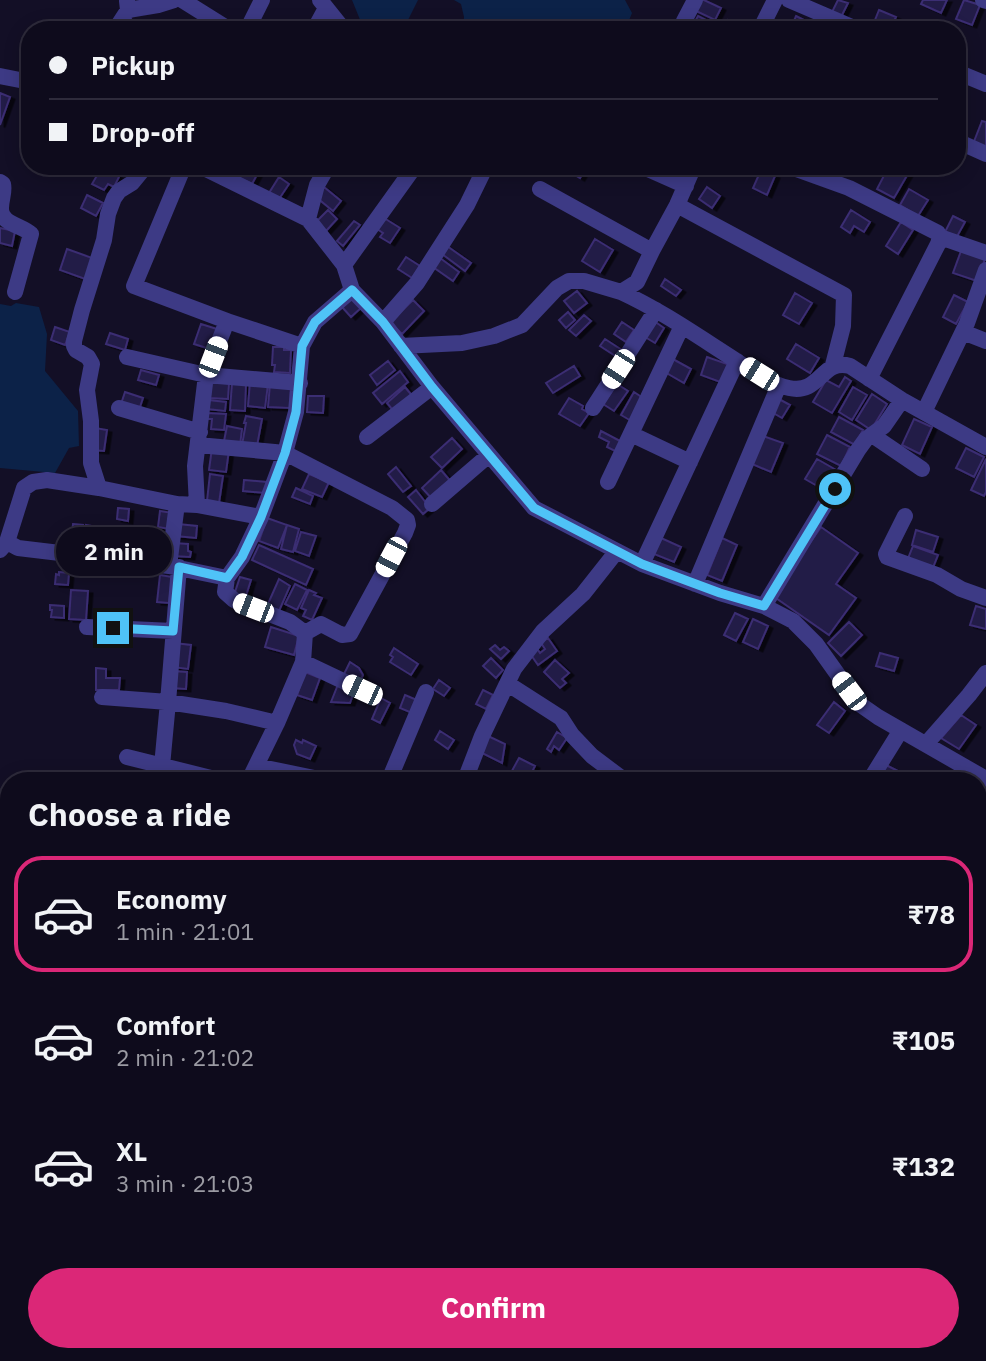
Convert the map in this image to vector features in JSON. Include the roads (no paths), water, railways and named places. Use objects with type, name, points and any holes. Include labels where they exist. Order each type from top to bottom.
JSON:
[{"type":"street","points":[[119,21],[127,5],[158,5],[174,0]]},
{"type":"street","points":[[182,0],[216,21]]},
{"type":"street","points":[[252,21],[262,0]]},
{"type":"street","points":[[684,21],[695,0]]},
{"type":"street","points":[[764,21],[775,0]]},
{"type":"street","points":[[789,0],[838,21]]},
{"type":"street","points":[[317,21],[323,4]]},
{"type":"street","points":[[323,4],[337,21]]},
{"type":"street","points":[[0,76],[21,80]]},
{"type":"street","points":[[966,76],[986,84]]},
{"type":"street","points":[[966,145],[986,154]]},
{"type":"street","points":[[99,488],[91,463],[91,421],[87,390],[92,364],[88,357],[76,350],[74,341],[114,198],[139,175]]},
{"type":"street","points":[[180,175],[134,285],[302,346]]},
{"type":"street","points":[[218,175],[307,219],[344,265],[352,290],[383,322],[432,387],[534,508],[642,564],[764,606],[793,621],[816,644],[858,703],[974,772]]},
{"type":"street","points":[[307,219],[323,175]]},
{"type":"street","points":[[344,265],[409,175]]},
{"type":"street","points":[[383,322],[417,283],[467,205],[482,175]]},
{"type":"street","points":[[660,175],[686,187]]},
{"type":"street","points":[[621,292],[637,282],[691,175]]},
{"type":"street","points":[[813,175],[849,188],[938,233],[940,237],[986,253]]},
{"type":"street","points":[[0,182],[4,188],[2,215],[5,220],[31,234],[15,292]]},
{"type":"street","points":[[540,189],[652,251]]},
{"type":"street","points":[[401,345],[463,343],[494,336],[522,325],[557,288],[569,281],[584,281],[621,292],[656,310],[779,385],[791,389],[803,389],[812,385],[833,365],[844,326],[844,295],[677,205]]},
{"type":"street","points":[[869,379],[940,237]]},
{"type":"street","points":[[925,412],[963,332],[986,270]]},
{"type":"street","points":[[305,633],[290,622],[233,600],[225,592],[227,578],[242,557],[261,517],[285,453],[296,412],[302,346],[315,322],[352,290]]},
{"type":"street","points":[[593,408],[656,310]]},
{"type":"street","points":[[197,505],[195,467],[206,375],[227,321]]},
{"type":"street","points":[[608,482],[682,327]]},
{"type":"street","points":[[963,332],[986,341]]},
{"type":"street","points":[[127,357],[206,375],[300,383]]},
{"type":"street","points":[[642,564],[737,361]]},
{"type":"street","points":[[833,365],[850,366],[902,400],[986,447]]},
{"type":"street","points":[[695,584],[779,385]]},
{"type":"street","points":[[367,437],[432,387]]},
{"type":"street","points":[[764,606],[858,450],[866,439],[884,426],[902,400]]},
{"type":"street","points":[[120,408],[199,438],[285,453],[391,508],[407,520],[408,525],[350,634],[342,635],[321,624],[305,633]]},
{"type":"street","points":[[631,434],[690,462]]},
{"type":"street","points":[[872,435],[922,469]]},
{"type":"street","points":[[432,504],[489,454]]},
{"type":"street","points":[[227,578],[174,566],[4,546],[24,488],[33,482],[47,480],[261,517]]},
{"type":"street","points":[[162,766],[173,631],[177,504]]},
{"type":"street","points":[[905,516],[886,554],[887,557],[937,575],[965,591],[986,598]]},
{"type":"street","points":[[468,772],[482,736],[514,669],[543,632],[583,594],[617,551]]},
{"type":"street","points":[[87,627],[173,631]]},
{"type":"street","points":[[253,772],[303,662],[305,633]]},
{"type":"street","points":[[303,662],[362,690]]},
{"type":"street","points":[[926,744],[986,673]]},
{"type":"street","points":[[508,684],[561,718],[572,735],[592,756],[613,772]]},
{"type":"street","points":[[392,772],[426,692]]},
{"type":"street","points":[[102,697],[168,702],[226,711],[277,723]]},
{"type":"street","points":[[875,772],[901,730]]},
{"type":"street","points":[[127,757],[186,772]]},
{"type":"street","points":[[256,765],[288,772]]},
{"type":"street","points":[[959,772],[963,765]]},
{"type":"water","points":[[352,0],[418,0],[408,21],[361,21]]},
{"type":"water","points":[[454,0],[625,0],[632,13],[629,21],[464,21],[461,4]]},
{"type":"water","points":[[16,303],[39,307],[47,334],[45,371],[78,411],[79,446],[69,448],[55,473],[0,468],[0,304],[11,306]]}]
